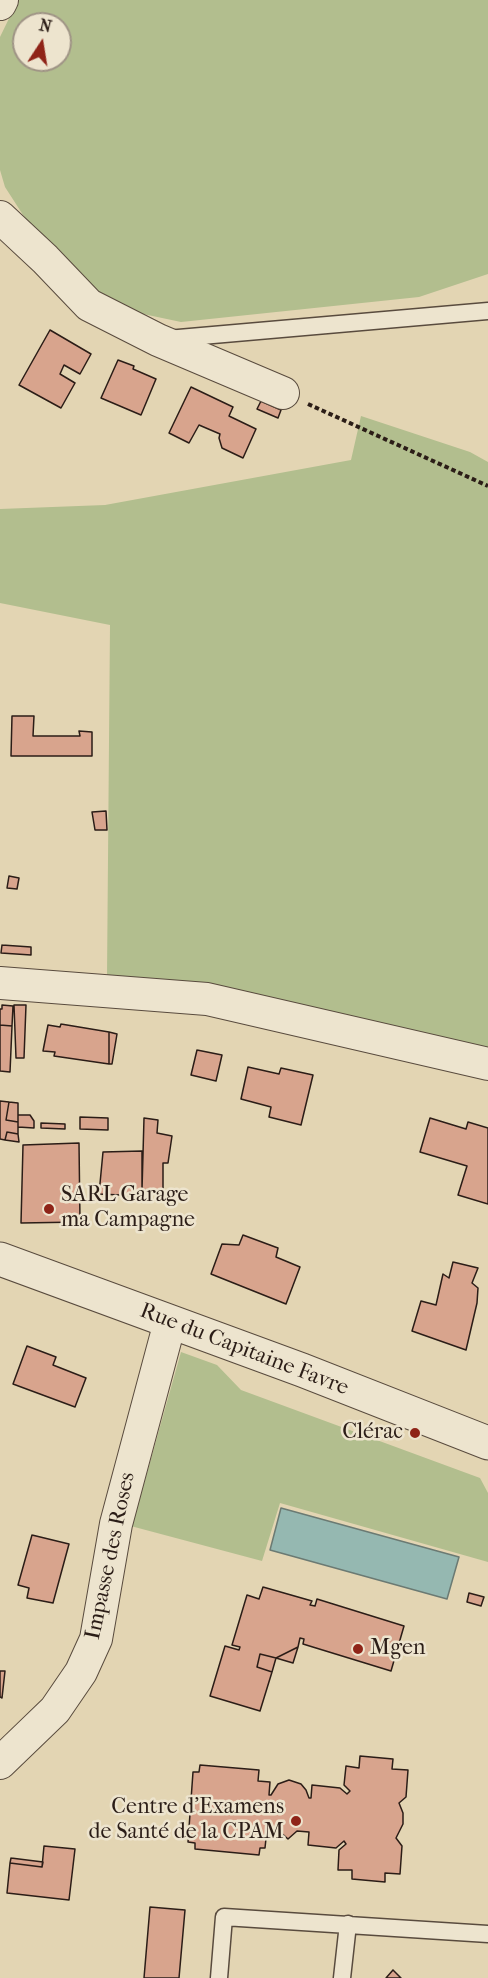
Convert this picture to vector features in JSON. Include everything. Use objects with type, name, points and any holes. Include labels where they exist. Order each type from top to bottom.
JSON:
[{"type":"street","points":[[0,217],[89,305],[158,340],[283,393]]},
{"type":"street","points":[[0,983],[207,999],[488,1064]]},
{"type":"street","name":"Rue du Capitaine Favre","points":[[0,1259],[302,1370],[488,1443]]},
{"type":"street","name":"Impasse des Roses","points":[[0,1762],[55,1710],[81,1672],[96,1640],[116,1524],[170,1322]]},
{"type":"lane","points":[[158,340],[488,311]]},
{"type":"lane","points":[[219,1978],[224,1917],[488,1934]]},
{"type":"lane","points":[[342,1978],[348,1924]]},
{"type":"path","points":[[283,393],[488,486]]},
{"type":"green space","points":[[18,0],[488,0],[488,274],[419,297],[181,322],[129,311],[83,284],[34,232],[5,187],[0,170],[0,37],[12,12],[12,72],[72,72],[72,12],[12,12]]},
{"type":"green space","points":[[361,416],[470,452],[488,462],[488,1056],[107,976],[110,625],[0,603],[0,509],[105,505],[351,460]]},
{"type":"green space","points":[[181,1352],[217,1365],[241,1390],[480,1478],[488,1493],[488,1562],[280,1503],[262,1561],[127,1525],[138,1505]]},
{"type":"water","points":[[281,1508],[459,1557],[447,1599],[270,1550]]},
{"type":"building","points":[[50,330],[91,354],[80,374],[64,365],[60,374],[75,383],[61,408],[19,385]]},
{"type":"building","points":[[118,360],[156,379],[141,415],[101,398]]},
{"type":"building","points":[[191,387],[233,407],[229,416],[256,429],[243,458],[222,448],[220,434],[199,425],[189,443],[169,433]]},
{"type":"building","points":[[261,401],[281,410],[278,418],[257,409]]},
{"type":"building","points":[[12,716],[34,716],[33,736],[80,736],[79,731],[92,732],[92,756],[11,756]]},
{"type":"building","points":[[106,811],[107,830],[95,830],[92,812]]},
{"type":"building","points":[[9,876],[19,878],[17,889],[7,888]]},
{"type":"building","points":[[2,945],[31,947],[31,955],[1,953]]},
{"type":"building","points":[[2,1005],[13,1006],[12,1026],[0,1025]]},
{"type":"building","points":[[14,1005],[26,1005],[24,1058],[16,1058]]},
{"type":"building","points":[[61,1024],[109,1032],[109,1064],[54,1056],[55,1052],[43,1051],[48,1025],[60,1027]]},
{"type":"building","points":[[0,1025],[12,1026],[10,1072],[0,1071]]},
{"type":"building","points":[[109,1032],[117,1034],[112,1064],[109,1064]]},
{"type":"building","points":[[197,1050],[222,1055],[216,1081],[191,1075]]},
{"type":"building","points":[[248,1067],[279,1074],[281,1068],[313,1075],[301,1125],[269,1117],[271,1107],[241,1099]]},
{"type":"building","points":[[0,1101],[9,1102],[6,1120],[18,1122],[18,1134],[7,1132],[5,1140],[0,1139]]},
{"type":"building","points":[[9,1102],[18,1103],[18,1122],[6,1120]]},
{"type":"building","points":[[18,1115],[30,1115],[34,1121],[34,1128],[18,1127]]},
{"type":"building","points":[[80,1117],[108,1118],[108,1130],[80,1129]]},
{"type":"building","points":[[144,1118],[158,1120],[157,1133],[172,1136],[168,1163],[163,1163],[163,1190],[142,1190]]},
{"type":"building","points":[[430,1118],[466,1129],[468,1122],[488,1128],[488,1204],[458,1195],[467,1166],[420,1152]]},
{"type":"building","points":[[41,1123],[65,1124],[65,1129],[41,1128]]},
{"type":"building","points":[[7,1132],[18,1134],[19,1142],[5,1140]]},
{"type":"building","points":[[79,1143],[80,1222],[21,1223],[23,1145]]},
{"type":"building","points":[[142,1151],[142,1196],[99,1194],[103,1152]]},
{"type":"building","points":[[243,1235],[278,1248],[276,1257],[300,1267],[286,1304],[211,1274],[222,1244],[239,1245]]},
{"type":"building","points":[[453,1262],[478,1268],[472,1283],[478,1288],[477,1303],[466,1350],[412,1331],[421,1301],[436,1305],[443,1274],[449,1278]]},
{"type":"building","points":[[27,1346],[56,1357],[53,1365],[86,1378],[75,1407],[13,1384]]},
{"type":"building","points":[[32,1535],[69,1544],[53,1603],[27,1598],[29,1588],[18,1585]]},
{"type":"building","name":"Mgen","points":[[263,1587],[312,1601],[310,1605],[315,1606],[317,1599],[404,1626],[391,1671],[303,1644],[304,1639],[300,1638],[298,1647],[276,1658],[260,1654],[257,1667],[272,1672],[260,1711],[210,1696],[225,1646],[239,1650],[240,1647],[232,1645],[247,1595],[259,1599]]},
{"type":"building","points":[[469,1593],[484,1597],[481,1606],[467,1602]]},
{"type":"building","points":[[298,1647],[293,1663],[276,1658]]},
{"type":"building","points":[[260,1654],[276,1658],[272,1672],[257,1667]]},
{"type":"building","points":[[0,1671],[5,1671],[2,1698],[0,1697]]},
{"type":"building","name":"Centre d'Examens de Santé de la CPAM","points":[[360,1756],[393,1759],[392,1769],[408,1770],[406,1797],[399,1803],[403,1813],[403,1824],[396,1838],[402,1846],[400,1874],[385,1873],[385,1882],[352,1879],[352,1870],[338,1870],[339,1850],[346,1844],[344,1841],[336,1848],[308,1845],[309,1832],[297,1831],[288,1839],[278,1830],[267,1829],[265,1848],[260,1848],[259,1855],[195,1849],[195,1843],[188,1842],[193,1772],[199,1772],[200,1765],[259,1770],[258,1781],[270,1782],[269,1795],[278,1784],[289,1780],[301,1784],[311,1798],[312,1785],[340,1788],[347,1794],[350,1791],[344,1785],[346,1766],[359,1768]]},
{"type":"building","points":[[44,1846],[75,1849],[69,1900],[7,1893],[10,1863],[42,1867]]},
{"type":"building","points":[[11,1858],[43,1862],[42,1867],[10,1863]]},
{"type":"building","points":[[150,1907],[185,1910],[179,1978],[144,1978]]},
{"type":"building","points":[[393,1970],[401,1978],[386,1978]]},
{"type":"place","name":"SARL Garage ma Campagne","points":[[49,1209]]},
{"type":"place","name":"Clérac","points":[[415,1433]]},
{"type":"place","name":"Mgen","points":[[358,1649]]},
{"type":"place","name":"Centre d'Examens de Santé de la CPAM","points":[[296,1821]]}]
